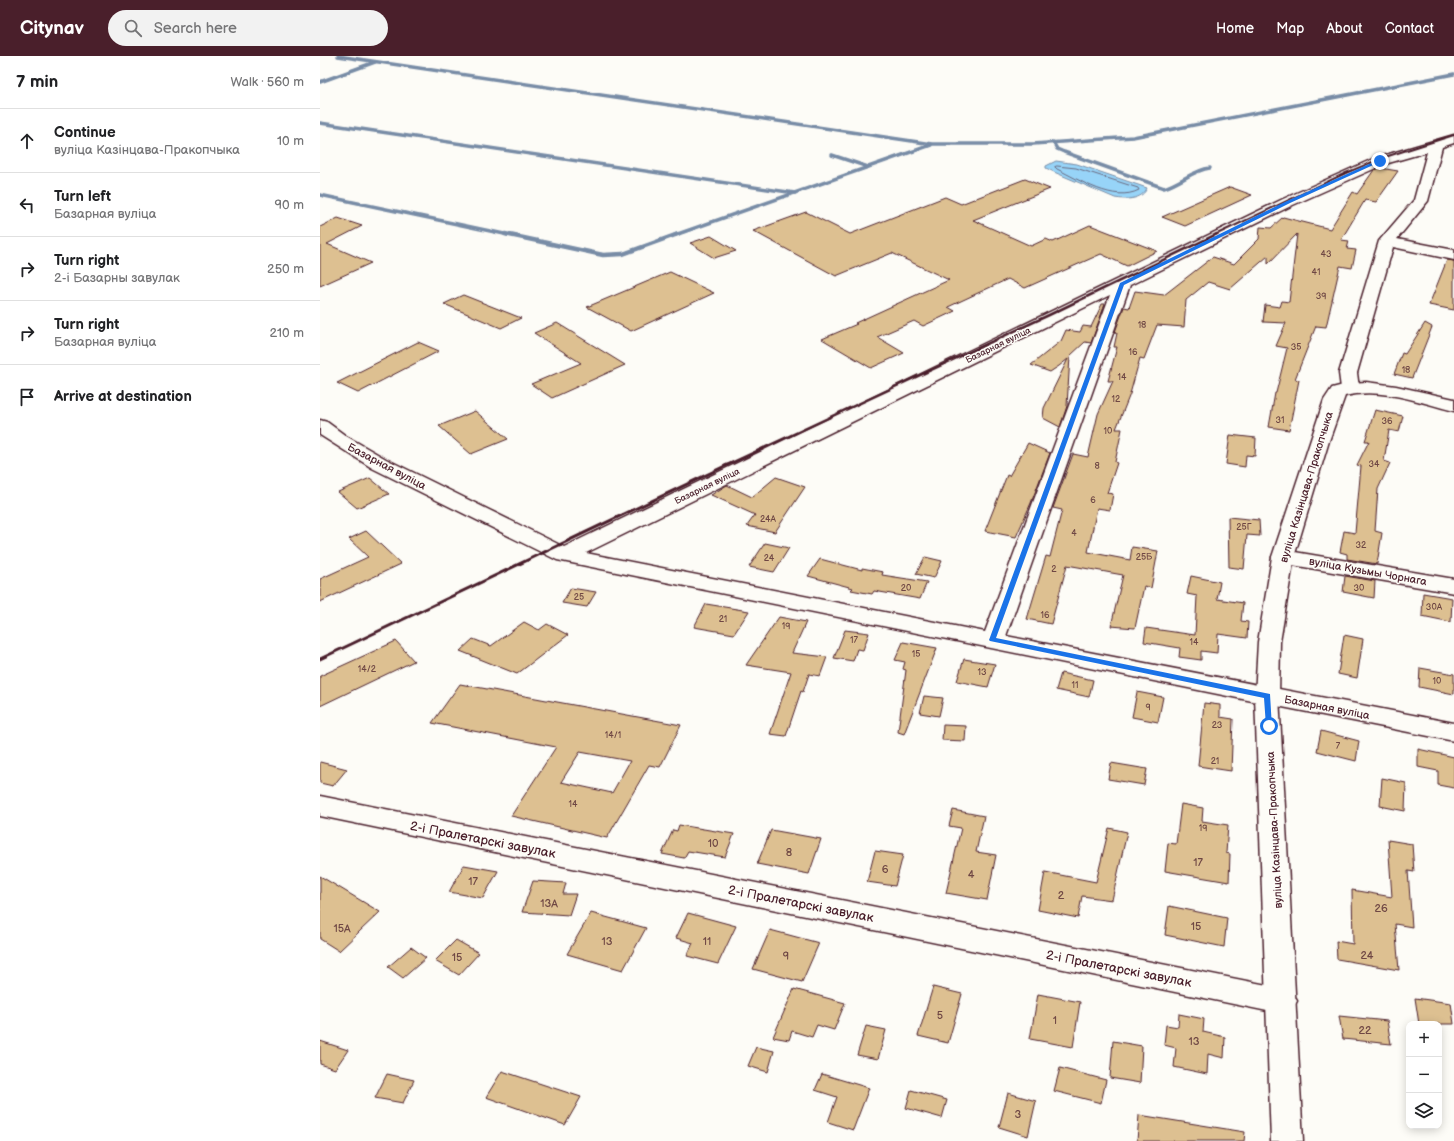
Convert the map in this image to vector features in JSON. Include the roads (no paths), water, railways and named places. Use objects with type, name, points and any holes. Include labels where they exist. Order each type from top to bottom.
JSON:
[{"type":"street","points":[[1454,139],[1436,145],[1421,201],[1387,241],[1348,373],[1350,388],[1373,388],[1454,405]]},
{"type":"street","name":"Базарная вуліца","points":[[564,555],[1288,202],[1380,161],[1436,145]]},
{"type":"street","points":[[1387,241],[1454,255]]},
{"type":"street","points":[[993,640],[1122,284]]},
{"type":"street","name":"вуліца Казінцава-Пракопчыка","points":[[1287,1141],[1282,1001],[1267,696],[1269,642],[1283,557],[1333,400],[1338,392],[1350,388]]},
{"type":"street","name":"Базарная вуліца","points":[[320,426],[342,443],[399,474],[484,514],[564,555],[1454,732]]},
{"type":"street","name":"вуліца Кузьмы Чорнага","points":[[1283,557],[1454,586]]},
{"type":"street","name":"2-і Пралетарскі завулак","points":[[320,806],[1282,1001]]},
{"type":"water","points":[[1056,161],[1077,164],[1147,188],[1145,192],[1138,197],[1129,199],[1115,198],[1046,168],[1046,166]]},
{"type":"waterway","points":[[338,56],[932,144],[1053,143]]},
{"type":"waterway","points":[[320,82],[375,62]]},
{"type":"waterway","points":[[1053,143],[1133,137],[1454,74]]},
{"type":"waterway","points":[[320,123],[795,193]]},
{"type":"waterway","points":[[1053,143],[1057,149],[1064,152],[1164,188],[1198,171],[1210,168]]},
{"type":"waterway","points":[[795,193],[931,145]]},
{"type":"waterway","points":[[832,155],[868,167]]},
{"type":"waterway","points":[[675,235],[795,193]]},
{"type":"waterway","points":[[320,195],[509,235]]},
{"type":"waterway","points":[[505,234],[603,255],[623,254],[678,234]]},
{"type":"railway","points":[[1215,235],[1346,173],[1385,157],[1454,135]]},
{"type":"railway","points":[[725,466],[1049,315],[1217,234]]},
{"type":"railway","points":[[320,659],[727,465]]}]
